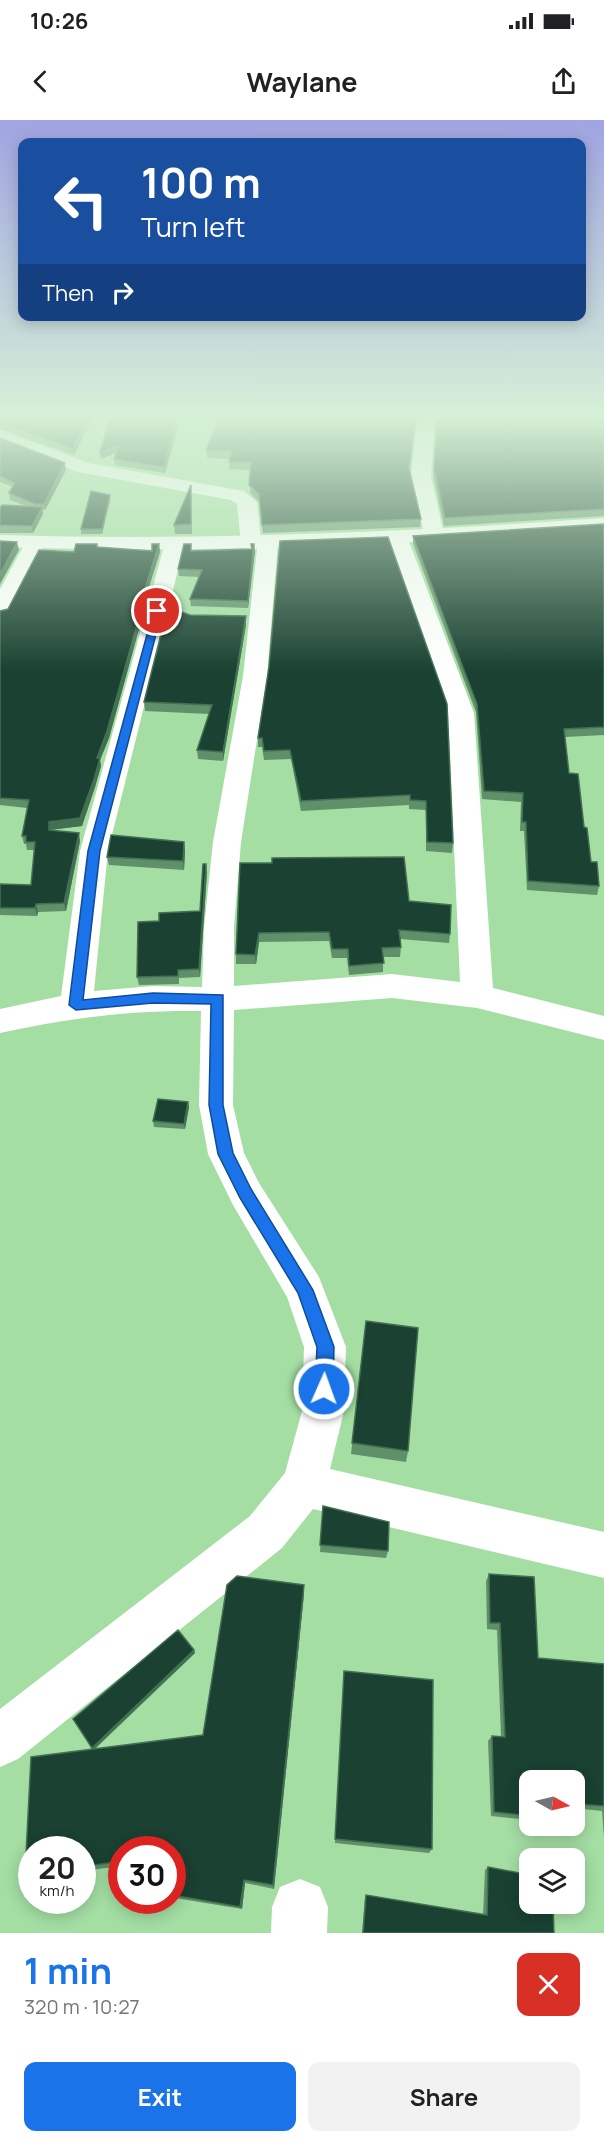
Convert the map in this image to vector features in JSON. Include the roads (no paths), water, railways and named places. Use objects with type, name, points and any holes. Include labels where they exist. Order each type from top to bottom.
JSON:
[{"type":"main road","points":[[0,1741],[266,1532],[304,1485],[323,1411],[325,1347],[305,1290],[246,1194],[226,1154],[216,1105],[219,927],[227,842],[245,739],[249,616],[260,544],[246,502]]},
{"type":"main road","points":[[427,502],[434,534]]},
{"type":"main road","points":[[0,541],[174,546],[260,544],[604,524]]},
{"type":"main road","points":[[398,536],[460,713],[477,996]]},
{"type":"main road","points":[[0,610],[35,543]]},
{"type":"main road","points":[[76,1005],[94,851],[174,546]]},
{"type":"main road","points":[[0,1021],[76,1005],[153,998],[218,999],[392,986],[477,996],[604,1028]]},
{"type":"main road","points":[[304,1485],[604,1555]]}]
